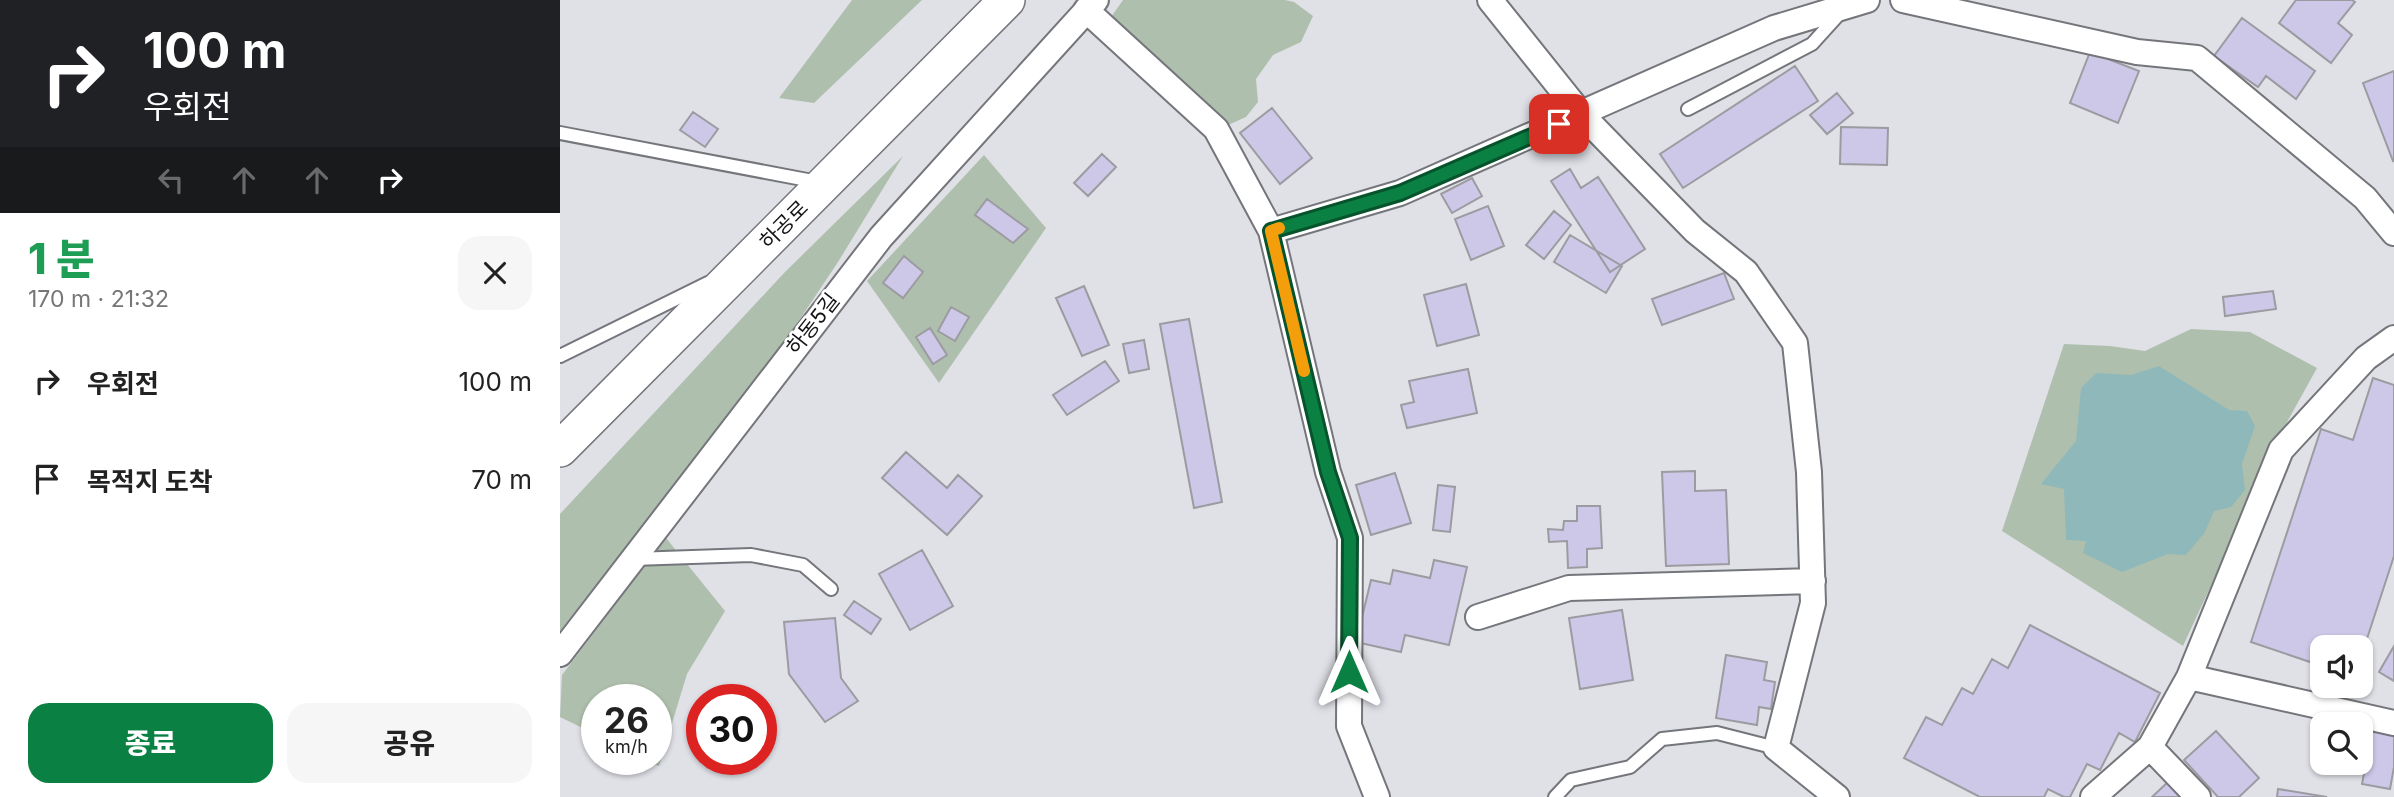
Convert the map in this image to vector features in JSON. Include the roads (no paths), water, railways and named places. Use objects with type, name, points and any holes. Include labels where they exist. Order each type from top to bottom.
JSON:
[{"type":"main road","name":"하공로","points":[[560,449],[1007,0]]},
{"type":"street","points":[[1490,0],[1582,114],[1695,230],[1746,272],[1795,343],[1809,472],[1814,603],[1776,748],[1836,797]]},
{"type":"street","points":[[1903,0],[2137,52],[2197,58],[2365,198],[2394,233]]},
{"type":"street","points":[[1271,231],[1400,193],[1774,28],[1856,3]]},
{"type":"street","points":[[1092,5],[1216,129],[1271,231],[1328,472],[1350,538],[1349,726],[1377,797]]},
{"type":"street","name":"하동5길","points":[[560,654],[881,237],[1092,5]]},
{"type":"street","points":[[2093,797],[2150,747],[2189,677],[2281,450],[2366,358],[2394,338]]},
{"type":"street","points":[[1478,617],[1569,588],[1813,580]]},
{"type":"street","points":[[2189,677],[2394,723]]},
{"type":"street","points":[[2150,747],[2198,797]]},
{"type":"lane","points":[[1688,109],[1812,44],[1856,3]]},
{"type":"lane","points":[[560,133],[825,183]]},
{"type":"lane","points":[[560,356],[743,266]]},
{"type":"lane","points":[[633,559],[751,555],[803,565],[831,589]]},
{"type":"lane","points":[[1555,797],[1571,780],[1630,767],[1662,739],[1717,733],[1776,748]]},
{"type":"water","points":[[2159,366],[2229,410],[2247,411],[2255,426],[2242,464],[2245,490],[2231,507],[2214,511],[2205,532],[2186,555],[2168,554],[2122,572],[2083,553],[2086,541],[2066,540],[2064,489],[2041,484],[2076,441],[2081,388],[2096,373],[2131,375]]}]
